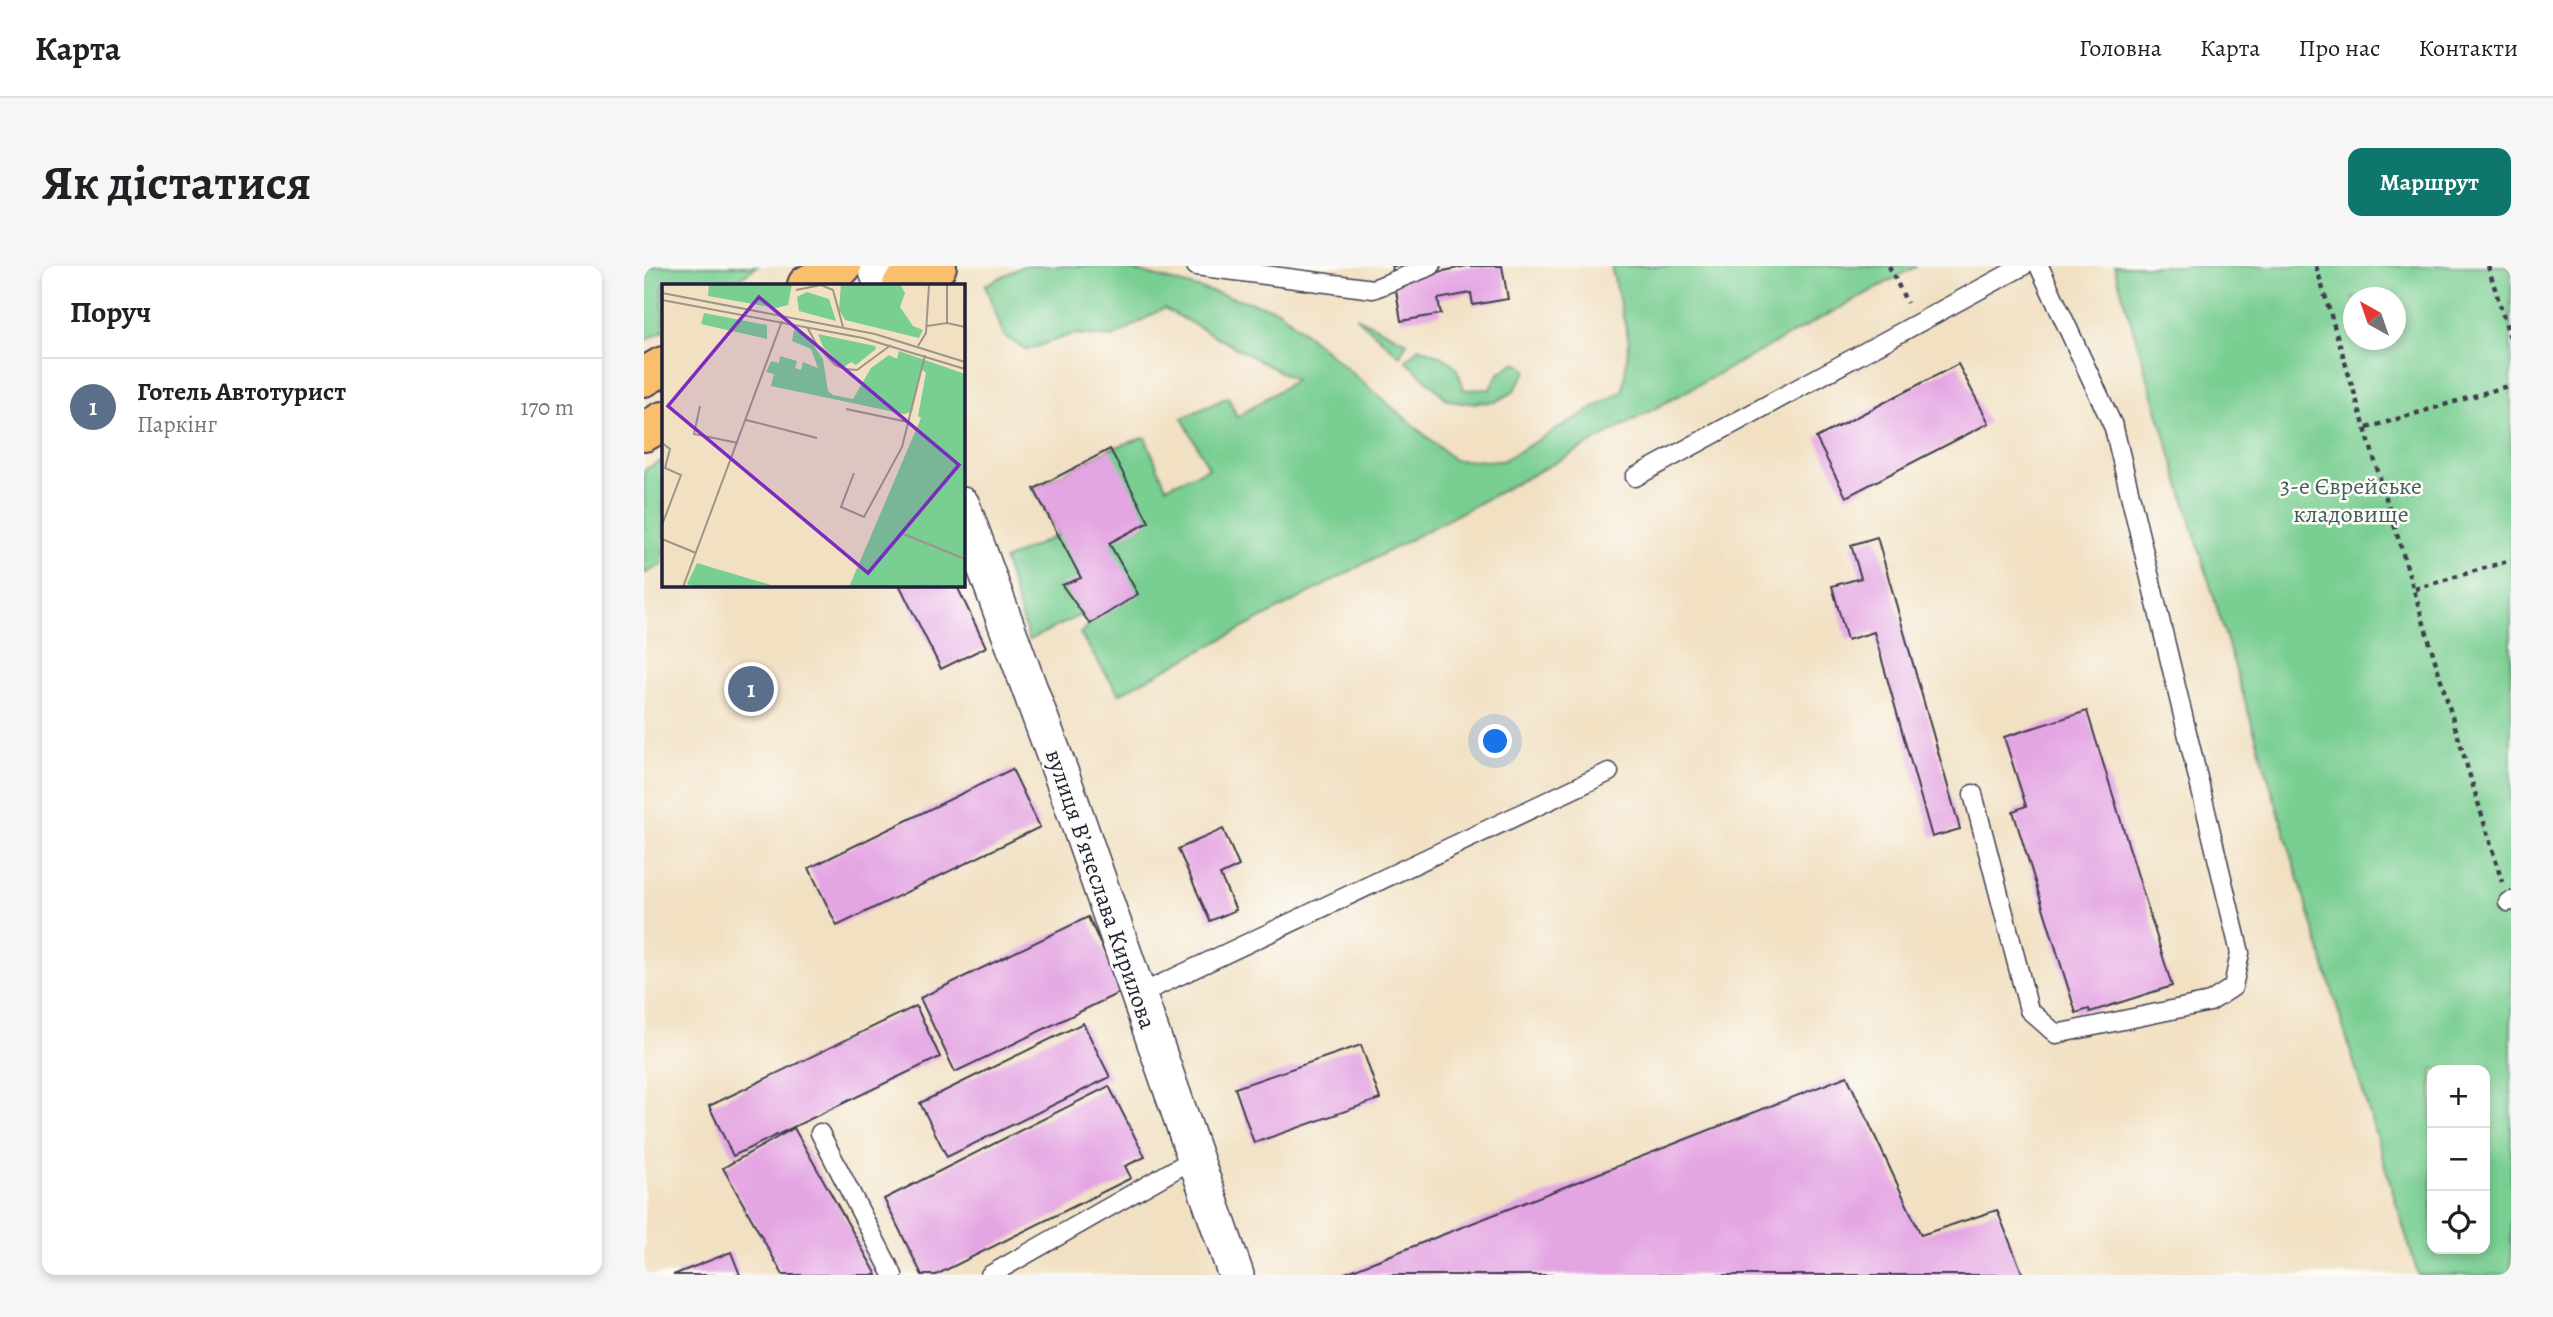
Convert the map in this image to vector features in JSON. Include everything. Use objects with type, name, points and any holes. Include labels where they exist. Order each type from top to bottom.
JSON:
[{"type":"main road","points":[[809,284],[842,266]]},
{"type":"main road","points":[[904,284],[937,266]]},
{"type":"main road","points":[[644,377],[662,367]]},
{"type":"main road","points":[[644,432],[662,422]]},
{"type":"street","points":[[875,266],[882,284]]},
{"type":"street","name":"вулиця Вʼячеслава Кирилова","points":[[964,510],[1068,793],[1236,1275]]},
{"type":"lane","points":[[1195,266],[1373,289],[1431,266]]},
{"type":"lane","points":[[1635,477],[2023,266]]},
{"type":"lane","points":[[1973,794],[2029,1010],[2056,1034],[2210,1002],[2233,987],[2240,953],[2114,428],[2039,266]]},
{"type":"lane","points":[[1139,995],[1609,772]]},
{"type":"lane","points":[[820,1133],[893,1275]]},
{"type":"lane","points":[[990,1275],[1195,1158]]},
{"type":"path","points":[[1889,266],[1917,323]]},
{"type":"path","points":[[2316,266],[2510,901]]},
{"type":"path","points":[[2488,266],[2511,341]]},
{"type":"path","points":[[2367,428],[2511,385]]},
{"type":"path","points":[[2415,589],[2511,560]]},
{"type":"green space","points":[[644,266],[757,266],[731,284],[662,284],[662,332],[644,341]]},
{"type":"green space","points":[[1023,266],[1118,266],[1278,310],[1454,460],[1502,461],[1623,391],[1629,341],[1611,266],[1917,266],[1560,460],[1119,694],[1080,634],[1090,624],[1083,614],[1029,640],[1004,560],[1058,535],[1034,489],[1110,449],[1145,437],[1166,487],[1209,468],[1182,418],[1228,397],[1237,417],[1295,380],[1164,308],[1113,337],[1073,334],[1027,350],[1004,336],[985,285]]},
{"type":"green space","name":"3-е Єврейське кладовище","points":[[2114,266],[2511,266],[2511,1275],[2418,1275]]},
{"type":"green space","points":[[1356,317],[1407,342],[1400,356]]},
{"type":"green space","points":[[1419,347],[1454,365],[1464,390],[1490,389],[1498,374],[1516,362],[1527,370],[1513,392],[1495,402],[1460,403],[1447,399],[1406,361]]},
{"type":"green space","points":[[662,461],[662,565],[644,574],[644,470]]},
{"type":"building","points":[[1392,266],[1433,266],[1434,273],[1467,266],[1502,266],[1508,299],[1473,305],[1471,293],[1438,299],[1441,314],[1401,321]]},
{"type":"building","points":[[1958,364],[1989,423],[1846,497],[1816,438]]},
{"type":"building","points":[[1110,449],[1149,522],[1109,543],[1138,594],[1090,624],[1062,585],[1081,578],[1034,489]]},
{"type":"building","points":[[1877,537],[1960,829],[1932,837],[1874,632],[1847,640],[1832,586],[1861,578],[1851,545]]},
{"type":"building","points":[[900,586],[957,586],[986,647],[941,669]]},
{"type":"building","points":[[2087,711],[2172,986],[2090,1012],[2089,1009],[2076,1013],[2013,811],[2026,806],[2004,737]]},
{"type":"building","points":[[1012,769],[1040,827],[837,926],[809,868]]},
{"type":"building","points":[[1223,829],[1239,866],[1220,875],[1236,910],[1210,921],[1178,849]]},
{"type":"building","points":[[1088,917],[1123,991],[955,1072],[920,998]]},
{"type":"building","points":[[916,1006],[940,1057],[733,1156],[709,1106]]},
{"type":"building","points":[[1083,1023],[1110,1077],[947,1157],[920,1103]]},
{"type":"building","points":[[1361,1045],[1380,1099],[1254,1143],[1235,1088]]},
{"type":"building","points":[[1847,1076],[1921,1235],[1997,1210],[2023,1275],[1340,1275]]},
{"type":"building","points":[[1109,1086],[1145,1157],[1125,1166],[1131,1178],[936,1275],[922,1275],[884,1199]]},
{"type":"building","points":[[794,1128],[877,1275],[783,1275],[723,1168]]},
{"type":"building","points":[[731,1252],[740,1275],[673,1275]]},
{"type":"place","name":"Готель Автотурист","points":[[751,689]]}]
